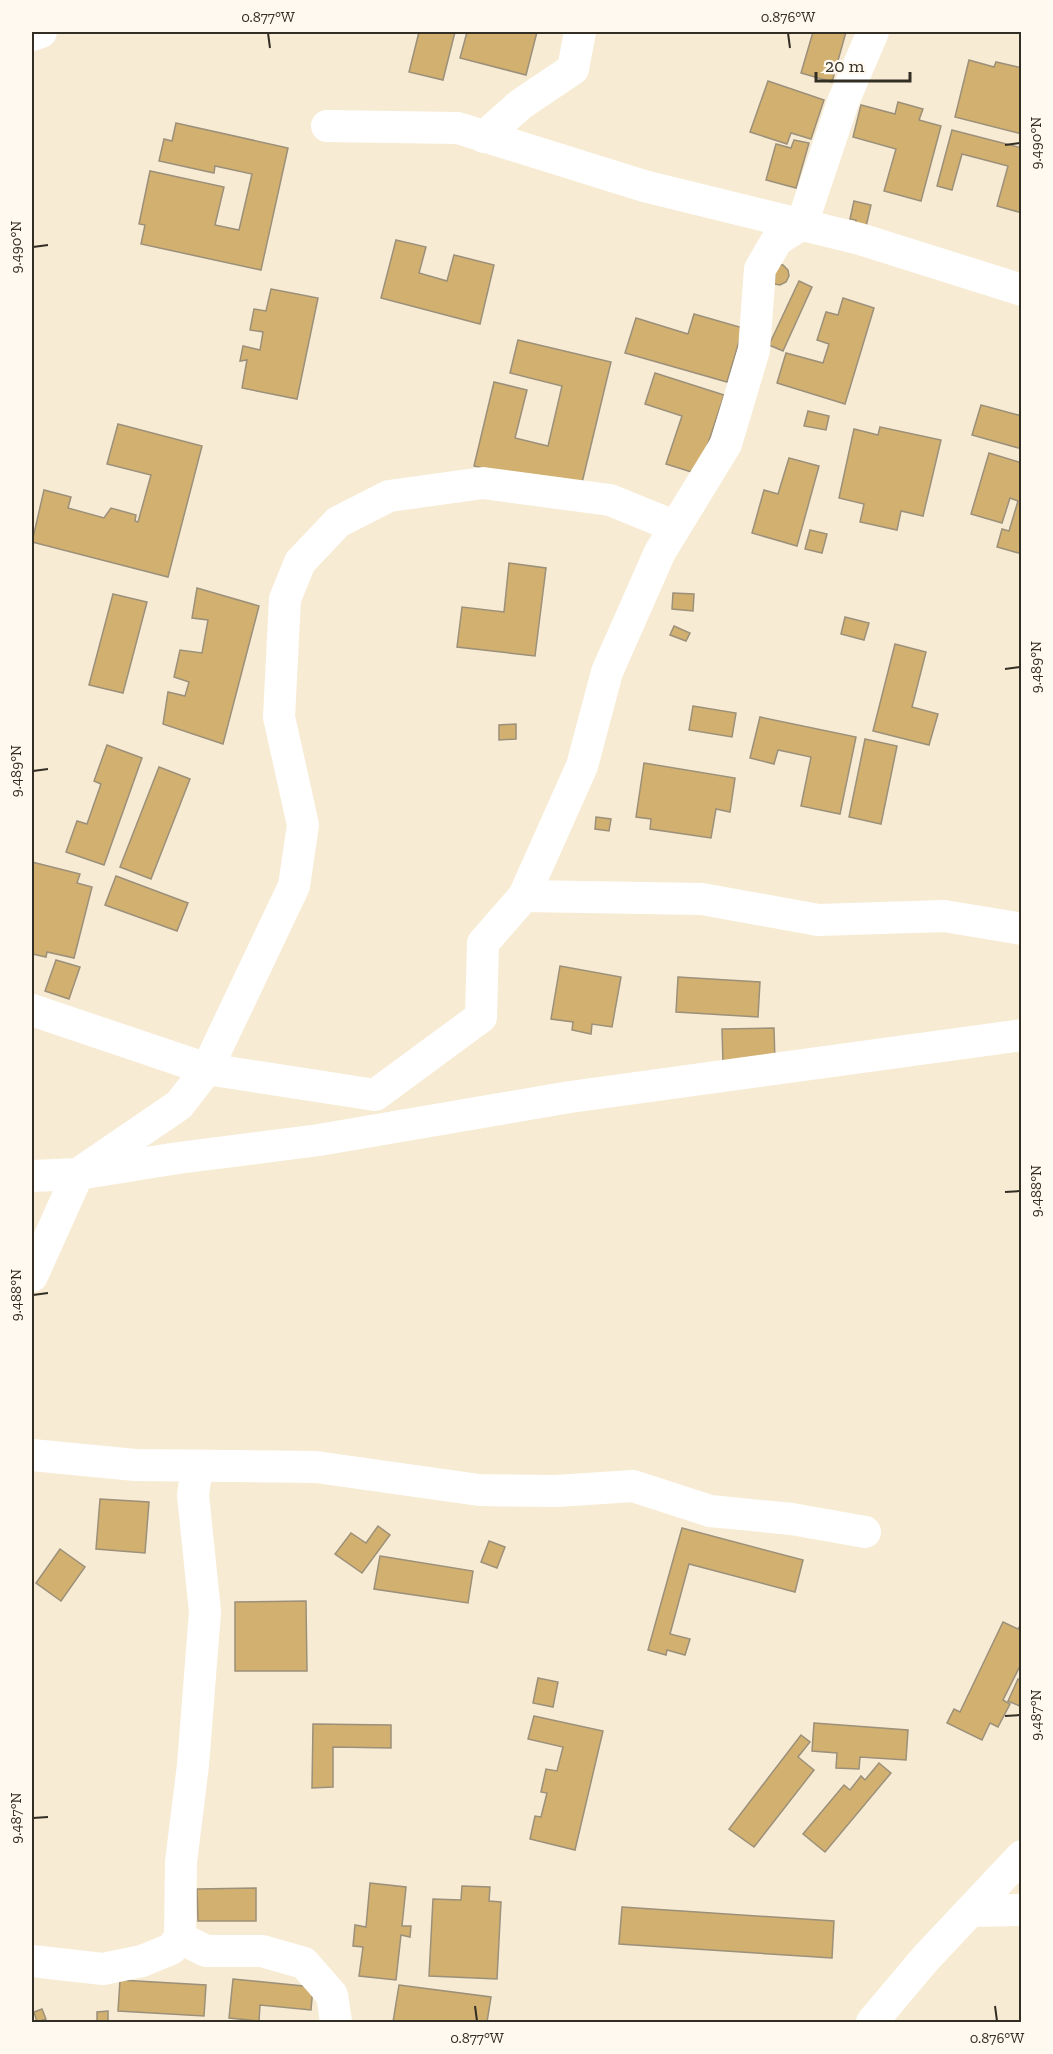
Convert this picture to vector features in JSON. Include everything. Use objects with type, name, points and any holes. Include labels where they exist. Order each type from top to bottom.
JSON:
[{"type":"street","points":[[32,35],[41,32]]},
{"type":"street","points":[[484,137],[521,104],[573,69],[580,32]]},
{"type":"street","points":[[32,1010],[207,1069],[375,1095],[481,1017],[483,943],[524,896],[582,766],[607,672],[660,552],[726,444],[754,350],[760,269],[777,240],[802,224],[843,102],[873,32]]},
{"type":"street","points":[[327,126],[458,128],[644,186],[860,239],[1022,290]]},
{"type":"street","points":[[32,1276],[78,1174],[179,1105],[207,1069],[294,886],[303,825],[279,717],[285,599],[300,562],[338,522],[389,496],[483,483],[610,500],[674,526]]},
{"type":"street","points":[[524,896],[702,899],[818,920],[944,916],[1022,928]]},
{"type":"street","points":[[32,1176],[78,1174],[178,1158],[319,1140],[570,1097],[1022,1035]]},
{"type":"street","points":[[32,1455],[135,1465],[316,1467],[479,1490],[556,1491],[633,1486],[710,1510],[792,1519],[864,1532]]},
{"type":"street","points":[[32,1961],[103,1969],[142,1961],[171,1949],[180,1938],[181,1862],[193,1765],[205,1612],[193,1495],[197,1466]]},
{"type":"street","points":[[872,2022],[926,1958],[1022,1856]]},
{"type":"street","points":[[970,1911],[1022,1910]]},
{"type":"street","points":[[180,1938],[206,1951],[262,1950],[304,1963],[332,1995],[336,2022]]},
{"type":"building","points":[[419,32],[455,32],[443,80],[409,72]]},
{"type":"building","points":[[467,32],[537,32],[526,75],[460,58]]},
{"type":"building","points":[[813,32],[846,32],[832,82],[801,73]]},
{"type":"building","points":[[969,60],[994,67],[996,62],[1022,68],[1022,134],[955,117]]},
{"type":"building","points":[[768,81],[824,100],[811,139],[791,133],[787,144],[750,132]]},
{"type":"building","points":[[898,102],[923,109],[919,120],[941,126],[921,201],[884,191],[896,149],[853,137],[861,105],[895,114]]},
{"type":"building","points":[[176,123],[288,148],[261,270],[141,244],[145,225],[139,224],[150,171],[224,187],[215,225],[239,230],[252,174],[215,166],[214,173],[159,161],[164,139],[172,141]]},
{"type":"building","points":[[952,130],[1022,148],[1022,213],[997,206],[1008,166],[962,154],[952,190],[937,186]]},
{"type":"building","points":[[794,140],[809,143],[796,188],[766,180],[776,144],[791,148]]},
{"type":"building","points":[[854,201],[871,205],[865,231],[854,229],[856,220],[850,219]]},
{"type":"building","points":[[396,240],[426,247],[419,273],[447,281],[454,255],[494,265],[480,324],[381,298]]},
{"type":"building","points":[[776,264],[783,265],[788,270],[789,276],[786,282],[780,285],[774,284]]},
{"type":"building","points":[[799,281],[812,287],[783,351],[769,345]]},
{"type":"building","points":[[271,289],[318,298],[297,399],[242,388],[247,360],[240,361],[243,346],[260,350],[263,332],[250,330],[254,309],[266,311]]},
{"type":"building","points":[[843,298],[874,308],[845,404],[777,383],[786,353],[823,363],[829,344],[817,340],[826,312],[838,315]]},
{"type":"building","points":[[694,314],[743,328],[727,382],[625,353],[636,318],[688,334]]},
{"type":"building","points":[[518,340],[611,362],[580,491],[474,466],[494,382],[527,390],[515,438],[548,446],[562,386],[510,373]]},
{"type":"building","points":[[655,373],[724,395],[698,474],[666,464],[682,416],[645,404]]},
{"type":"building","points":[[981,405],[1022,416],[1022,449],[972,435]]},
{"type":"building","points":[[808,411],[829,416],[826,430],[804,426]]},
{"type":"building","points":[[118,424],[202,446],[168,577],[32,542],[44,490],[71,497],[68,508],[104,518],[111,508],[136,515],[135,521],[138,522],[151,475],[107,464]]},
{"type":"building","points":[[880,427],[941,440],[923,516],[901,511],[897,530],[860,522],[864,504],[839,498],[854,429],[878,435]]},
{"type":"building","points":[[989,453],[1022,463],[1022,554],[997,547],[1002,529],[1009,531],[1018,501],[1010,498],[1002,523],[971,514]]},
{"type":"building","points":[[789,458],[819,466],[797,546],[752,533],[764,490],[778,494]]},
{"type":"building","points":[[810,530],[827,534],[822,553],[805,549]]},
{"type":"building","points":[[509,563],[546,568],[535,656],[457,647],[462,607],[504,612]]},
{"type":"building","points":[[197,588],[259,606],[223,744],[163,724],[168,692],[185,696],[189,682],[174,677],[180,650],[202,653],[208,620],[192,618]]},
{"type":"building","points":[[673,593],[694,594],[693,611],[672,609]]},
{"type":"building","points":[[113,594],[147,602],[123,693],[89,685]]},
{"type":"building","points":[[845,617],[869,623],[864,640],[841,634]]},
{"type":"building","points":[[674,626],[690,633],[686,641],[670,635]]},
{"type":"building","points":[[895,644],[926,652],[912,707],[938,714],[929,745],[873,731]]},
{"type":"building","points":[[693,706],[736,713],[732,737],[689,730]]},
{"type":"building","points":[[760,717],[856,737],[840,814],[801,806],[811,757],[778,750],[774,764],[750,758]]},
{"type":"building","points":[[516,724],[516,739],[499,740],[499,725]]},
{"type":"building","points":[[865,739],[897,746],[881,824],[849,817]]},
{"type":"building","points":[[107,745],[142,758],[104,865],[66,852],[77,821],[87,824],[101,784],[94,781]]},
{"type":"building","points":[[644,763],[735,778],[730,812],[716,809],[711,838],[650,829],[651,819],[636,817]]},
{"type":"building","points":[[159,767],[190,779],[151,879],[120,867]]},
{"type":"building","points":[[596,817],[611,819],[609,831],[595,829]]},
{"type":"building","points":[[32,862],[80,874],[77,883],[92,887],[74,958],[47,952],[46,957],[32,954]]},
{"type":"building","points":[[116,876],[188,903],[177,931],[105,905]]},
{"type":"building","points":[[56,960],[80,967],[69,999],[45,991]]},
{"type":"building","points":[[560,966],[621,977],[612,1027],[592,1024],[591,1034],[572,1030],[573,1022],[551,1019]]},
{"type":"building","points":[[678,977],[760,982],[758,1017],[676,1012]]},
{"type":"building","points":[[774,1028],[775,1062],[723,1063],[722,1029]]},
{"type":"building","points":[[100,1499],[149,1502],[145,1553],[96,1549]]},
{"type":"building","points":[[378,1526],[390,1535],[362,1573],[335,1554],[351,1533],[366,1543]]},
{"type":"building","points":[[682,1528],[803,1560],[795,1592],[689,1564],[670,1634],[690,1639],[685,1655],[667,1650],[666,1655],[648,1650]]},
{"type":"building","points":[[489,1541],[505,1547],[497,1568],[481,1562]]},
{"type":"building","points":[[60,1549],[85,1567],[61,1601],[36,1583]]},
{"type":"building","points":[[380,1556],[473,1571],[468,1603],[374,1589]]},
{"type":"building","points":[[306,1601],[307,1671],[235,1671],[235,1602]]},
{"type":"building","points":[[1003,1622],[1018,1629],[1022,1622],[1022,1662],[1003,1700],[1010,1704],[998,1727],[990,1723],[982,1740],[947,1723],[954,1709],[960,1712]]},
{"type":"building","points":[[538,1678],[558,1682],[553,1707],[533,1703]]},
{"type":"building","points":[[1018,1679],[1022,1681],[1022,1707],[1008,1701]]},
{"type":"building","points":[[534,1716],[603,1731],[575,1850],[530,1839],[535,1816],[541,1817],[547,1793],[541,1792],[546,1769],[557,1771],[563,1747],[528,1739]]},
{"type":"building","points":[[814,1723],[908,1730],[906,1760],[860,1757],[859,1769],[836,1768],[837,1753],[812,1751]]},
{"type":"building","points":[[313,1724],[391,1725],[391,1748],[333,1747],[333,1787],[312,1788]]},
{"type":"building","points":[[801,1735],[810,1742],[798,1757],[814,1770],[754,1847],[729,1829]]},
{"type":"building","points":[[879,1763],[891,1773],[825,1852],[803,1834],[844,1785],[850,1790],[861,1776],[865,1780]]},
{"type":"building","points":[[370,1883],[406,1887],[402,1926],[411,1926],[410,1937],[401,1935],[396,1980],[359,1976],[363,1947],[353,1946],[355,1925],[366,1927]]},
{"type":"building","points":[[462,1886],[490,1887],[489,1901],[501,1902],[497,1979],[429,1976],[433,1899],[461,1900]]},
{"type":"building","points":[[256,1888],[256,1921],[198,1921],[197,1889]]},
{"type":"building","points":[[622,1907],[834,1921],[832,1958],[619,1944]]},
{"type":"building","points":[[233,1979],[313,1987],[311,2010],[260,2005],[259,2021],[229,2018]]},
{"type":"building","points":[[120,1980],[206,1985],[204,2016],[118,2011]]},
{"type":"building","points":[[399,1985],[491,1997],[487,2022],[393,2022]]},
{"type":"building","points":[[42,2009],[46,2019],[37,2022],[34,2012]]},
{"type":"building","points":[[108,2011],[108,2022],[97,2022],[97,2012]]}]
